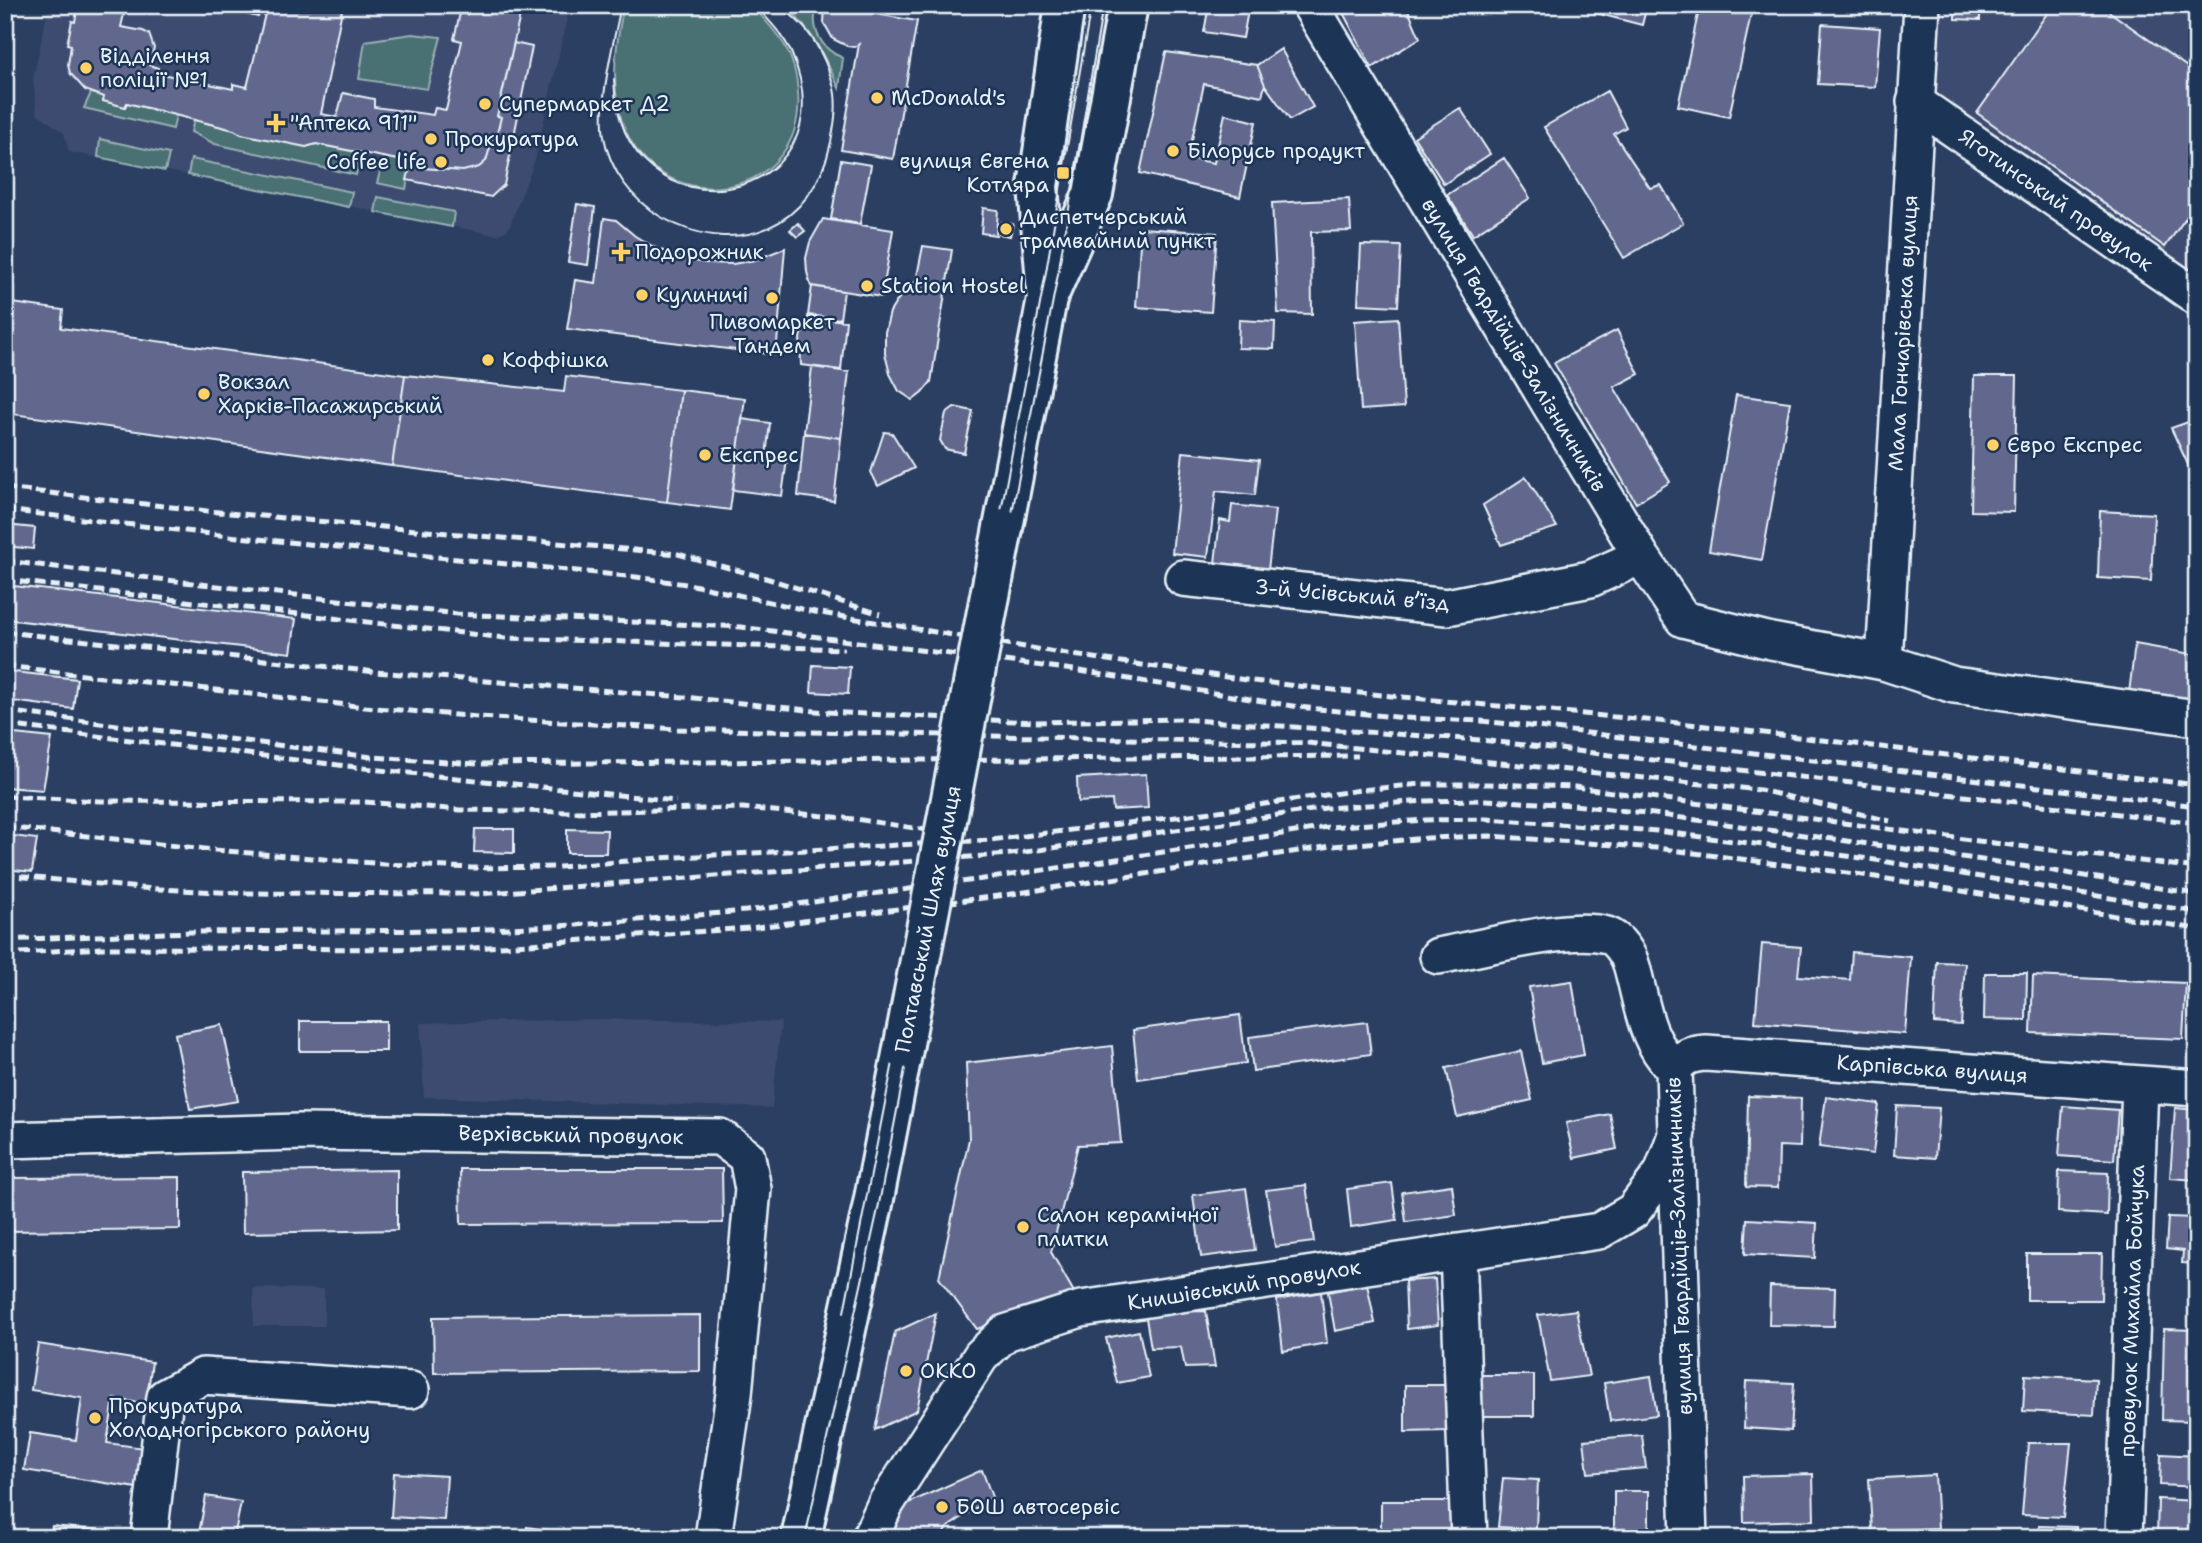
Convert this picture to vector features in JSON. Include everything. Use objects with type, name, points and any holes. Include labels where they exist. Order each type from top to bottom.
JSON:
[{"type":"main road","name":"Полтавський Шлях вулиця","points":[[1047,299],[1038,186],[1066,5]]},
{"type":"main road","name":"Полтавський Шлях вулиця","points":[[801,1538],[872,1209],[1047,299],[1093,194],[1128,5]]},
{"type":"street","name":"вулиця Гвардійців-Залізничників","points":[[1310,5],[1641,556],[1683,620],[1884,662],[1954,685],[2197,718]]},
{"type":"street","name":"Мала Гончарівська вулиця","points":[[1884,662],[1922,5]]},
{"type":"street","name":"Яготинський провулок","points":[[1915,102],[2197,297]]},
{"type":"street","name":"3-й Усівський в’їзд","points":[[1183,578],[1447,607],[1590,579],[1641,556]]},
{"type":"street","name":"вулиця Гвардійців-Залізничників","points":[[1438,956],[1548,935],[1591,933],[1609,936],[1622,947],[1632,964],[1650,1034],[1659,1054],[1674,1069],[1689,1538]]},
{"type":"street","name":"Карпівська вулиця","points":[[1674,1069],[1681,1059],[1692,1054],[1706,1053],[2197,1088]]},
{"type":"street","name":"провулок Михайла Бойчука","points":[[2124,1538],[2140,1084]]},
{"type":"street","name":"Верхівський провулок","points":[[5,1140],[300,1132],[720,1137],[747,1157],[753,1189],[734,1394],[713,1538]]},
{"type":"street","name":"Книшівський провулок","points":[[870,1538],[891,1495],[981,1356],[1005,1334],[1081,1309],[1599,1231],[1633,1211],[1662,1173],[1677,1132]]},
{"type":"street","points":[[1458,1252],[1469,1538]]},
{"type":"street","points":[[149,1538],[165,1397],[203,1376],[411,1390]]},
{"type":"shaded area","points":[[49,5],[570,5],[535,160],[510,225],[507,230],[497,235],[69,152],[64,133],[37,113],[33,78]]},
{"type":"shaded area","points":[[1922,5],[2197,5],[2197,297],[1932,114]]},
{"type":"shaded area","points":[[600,1019],[781,1022],[772,1108],[424,1097],[420,1023]]},
{"type":"shaded area","points":[[253,1288],[324,1289],[324,1326],[254,1326]]},
{"type":"green space","points":[[624,5],[751,5],[785,46],[796,75],[798,92],[795,128],[781,155],[760,174],[732,185],[703,187],[674,180],[648,163],[628,136],[618,104],[616,54]]},
{"type":"green space","points":[[785,5],[817,5],[815,22],[819,37],[828,49],[843,58],[839,88],[816,44]]},
{"type":"green space","points":[[412,34],[441,37],[427,89],[359,79],[365,41]]},
{"type":"green space","points":[[91,93],[176,115],[173,129],[84,108]]},
{"type":"green space","points":[[194,120],[306,147],[316,144],[361,153],[356,175],[215,144],[191,132]]},
{"type":"green space","points":[[100,139],[169,154],[165,171],[98,157]]},
{"type":"green space","points":[[384,157],[411,162],[406,189],[377,183]]},
{"type":"green space","points":[[191,159],[352,192],[349,207],[188,175]]},
{"type":"green space","points":[[378,197],[454,212],[452,227],[375,212]]},
{"type":"building","points":[[78,5],[126,5],[121,27],[149,34],[154,48],[149,65],[158,68],[157,73],[233,89],[233,84],[247,87],[265,14],[260,12],[258,17],[209,5],[343,5],[321,114],[337,117],[343,93],[374,99],[374,107],[433,115],[435,108],[446,110],[462,41],[454,39],[460,13],[467,14],[469,5],[527,5],[525,12],[521,11],[497,116],[501,117],[497,134],[494,134],[486,161],[479,167],[463,171],[423,168],[424,165],[316,144],[306,147],[241,134],[127,103],[125,107],[103,101],[104,97],[85,90],[70,73],[68,65],[71,45],[67,44]]},
{"type":"building","points":[[404,5],[403,12],[379,7]]},
{"type":"building","name":"McDonald's","points":[[825,5],[874,5],[875,14],[917,21],[893,159],[841,150],[859,44],[854,47],[847,46],[833,39],[824,23]]},
{"type":"building","points":[[1209,5],[1249,5],[1243,38],[1204,32]]},
{"type":"building","points":[[1339,5],[1406,5],[1420,38],[1372,68]]},
{"type":"building","points":[[1454,5],[1485,5],[1484,12]]},
{"type":"building","points":[[1593,5],[1638,5],[1646,9],[1642,25],[1592,12]]},
{"type":"building","points":[[1700,5],[1753,5],[1729,117],[1678,106]]},
{"type":"building","points":[[1955,5],[1980,5],[1980,20],[1955,19]]},
{"type":"building","points":[[2053,5],[2100,5],[2197,74],[2197,202],[2165,247],[1977,113]]},
{"type":"building","points":[[1822,24],[1880,28],[1875,87],[1818,84]]},
{"type":"building","points":[[514,43],[532,47],[504,185],[491,197],[407,180],[411,162],[424,165],[423,168],[463,171],[479,167],[486,161],[494,134],[497,134],[501,117],[497,116]]},
{"type":"building","points":[[1281,49],[1313,107],[1290,120],[1265,85],[1257,65]]},
{"type":"building","points":[[1166,52],[1257,65],[1265,85],[1262,96],[1204,84],[1188,158],[1214,163],[1225,114],[1256,122],[1240,197],[1140,173]]},
{"type":"building","points":[[1607,91],[1626,127],[1614,134],[1650,188],[1661,185],[1683,223],[1624,258],[1544,127]]},
{"type":"building","points":[[1460,108],[1490,154],[1444,184],[1414,137]]},
{"type":"building","points":[[1504,158],[1530,198],[1473,235],[1447,195]]},
{"type":"building","points":[[841,160],[871,165],[860,224],[831,219]]},
{"type":"building","points":[[1349,199],[1351,231],[1311,232],[1312,314],[1278,313],[1272,203]]},
{"type":"building","points":[[577,204],[595,207],[588,265],[568,262]]},
{"type":"building","points":[[983,208],[998,210],[996,235],[981,233]]},
{"type":"building","points":[[604,218],[616,220],[654,247],[680,258],[705,263],[733,264],[755,260],[785,248],[776,355],[567,329],[575,280],[596,283]]},
{"type":"building","points":[[823,219],[893,230],[882,297],[811,286],[806,258],[810,242]]},
{"type":"building","name":"Диспетчерський трамвайний пункт","points":[[1002,222],[1013,224],[1010,236],[999,234]]},
{"type":"building","points":[[798,223],[805,231],[797,237],[790,230]]},
{"type":"building","points":[[1141,228],[1217,233],[1211,312],[1136,307]]},
{"type":"building","points":[[1361,245],[1401,246],[1398,306],[1358,304]]},
{"type":"building","points":[[923,246],[952,250],[931,382],[913,400],[899,391],[890,374],[885,354],[885,332],[890,312],[901,295],[916,281]]},
{"type":"building","points":[[812,286],[844,291],[840,319],[808,315]]},
{"type":"building","name":"Вокзал Харків-Пасажирський","points":[[5,302],[63,310],[61,328],[405,375],[392,466],[5,413]]},
{"type":"building","points":[[808,317],[846,321],[841,370],[801,365],[800,337]]},
{"type":"building","points":[[1398,318],[1404,407],[1361,410],[1355,321]]},
{"type":"building","points":[[1239,320],[1275,322],[1274,349],[1238,348]]},
{"type":"building","points":[[1617,330],[1639,374],[1614,387],[1670,482],[1636,503],[1554,363]]},
{"type":"building","points":[[812,367],[849,372],[841,438],[804,433]]},
{"type":"building","points":[[405,375],[564,392],[566,376],[681,390],[667,502],[392,466]]},
{"type":"building","points":[[1974,376],[2017,376],[2014,512],[1971,511]]},
{"type":"building","name":"Експрес","points":[[681,390],[745,398],[730,510],[667,502]]},
{"type":"building","points":[[1736,395],[1790,402],[1762,560],[1709,551]]},
{"type":"building","points":[[954,407],[973,411],[964,453],[945,449],[940,440],[946,413]]},
{"type":"building","points":[[742,419],[770,423],[766,456],[787,459],[782,496],[733,490]]},
{"type":"building","points":[[2197,419],[2197,484],[2171,428]]},
{"type":"building","points":[[884,432],[892,433],[914,468],[878,486],[871,472]]},
{"type":"building","points":[[804,433],[841,438],[834,501],[798,496]]},
{"type":"building","points":[[1183,452],[1259,460],[1255,495],[1216,491],[1208,557],[1172,553]]},
{"type":"building","points":[[1526,477],[1557,527],[1501,545],[1483,505]]},
{"type":"building","points":[[1232,505],[1275,510],[1268,570],[1215,563],[1220,520],[1230,522]]},
{"type":"building","points":[[2100,511],[2154,514],[2151,581],[2098,578]]},
{"type":"building","points":[[5,525],[35,528],[33,549],[5,546]]},
{"type":"building","points":[[5,585],[296,619],[291,653],[5,619]]},
{"type":"building","points":[[2135,644],[2197,655],[2197,700],[2129,693]]},
{"type":"building","points":[[813,665],[850,667],[848,694],[811,692]]},
{"type":"building","points":[[5,671],[77,679],[73,709],[5,700]]},
{"type":"building","points":[[5,733],[52,738],[43,790],[5,787]]},
{"type":"building","points":[[1146,774],[1148,808],[1113,810],[1112,800],[1078,802],[1077,778]]},
{"type":"building","points":[[475,829],[514,829],[514,853],[474,852]]},
{"type":"building","points":[[567,829],[607,830],[606,853],[567,853]]},
{"type":"building","points":[[5,835],[37,839],[32,872],[5,869]]},
{"type":"building","points":[[1762,944],[1801,947],[1798,976],[1850,980],[1852,952],[1911,957],[1905,1034],[1755,1022]]},
{"type":"building","points":[[1937,962],[1965,963],[1961,1025],[1934,1023]]},
{"type":"building","points":[[1985,973],[2027,973],[2026,1020],[1984,1019]]},
{"type":"building","points":[[2033,976],[2186,983],[2183,1039],[2031,1033]]},
{"type":"building","points":[[1572,981],[1584,1055],[1542,1063],[1529,987]]},
{"type":"building","points":[[1240,1015],[1246,1063],[1138,1079],[1133,1030]]},
{"type":"building","points":[[300,1021],[386,1021],[386,1051],[300,1051]]},
{"type":"building","points":[[1367,1022],[1371,1054],[1253,1071],[1249,1037]]},
{"type":"building","points":[[222,1025],[238,1101],[190,1109],[175,1034]]},
{"type":"building","points":[[1112,1046],[1121,1143],[1078,1145],[1051,1252],[1075,1294],[977,1329],[939,1278],[969,1139],[966,1063]]},
{"type":"building","points":[[1521,1051],[1532,1100],[1457,1117],[1446,1068]]},
{"type":"building","points":[[1748,1096],[1801,1098],[1800,1147],[1779,1146],[1778,1188],[1746,1187]]},
{"type":"building","points":[[1826,1097],[1879,1104],[1873,1154],[1819,1147]]},
{"type":"building","points":[[1897,1106],[1939,1108],[1935,1158],[1894,1155]]},
{"type":"building","points":[[2063,1106],[2118,1110],[2114,1160],[2059,1156]]},
{"type":"building","points":[[2175,1108],[2197,1110],[2197,1180],[2170,1178]]},
{"type":"building","points":[[1610,1114],[1617,1149],[1574,1158],[1566,1123]]},
{"type":"building","points":[[460,1169],[722,1169],[723,1223],[461,1224]]},
{"type":"building","points":[[397,1170],[397,1230],[243,1233],[242,1172]]},
{"type":"building","points":[[2059,1171],[2108,1173],[2107,1215],[2058,1212]]},
{"type":"building","points":[[180,1177],[180,1229],[5,1231],[5,1178]]},
{"type":"building","points":[[1392,1183],[1397,1220],[1351,1227],[1347,1189]]},
{"type":"building","points":[[1306,1185],[1314,1242],[1275,1247],[1266,1190]]},
{"type":"building","points":[[1452,1185],[1456,1215],[1406,1222],[1402,1192]]},
{"type":"building","points":[[1246,1188],[1255,1250],[1201,1257],[1193,1195]]},
{"type":"building","points":[[2168,1217],[2197,1218],[2197,1264],[2182,1263],[2183,1251],[2166,1249]]},
{"type":"building","points":[[1747,1219],[1817,1223],[1815,1258],[1745,1254]]},
{"type":"building","points":[[2027,1254],[2102,1254],[2101,1300],[2027,1300]]},
{"type":"building","points":[[1435,1279],[1438,1325],[1407,1329],[1405,1281]]},
{"type":"building","points":[[1367,1284],[1375,1323],[1335,1331],[1328,1292]]},
{"type":"building","points":[[1770,1286],[1835,1288],[1834,1326],[1769,1325]]},
{"type":"building","points":[[1321,1292],[1327,1343],[1283,1351],[1277,1300]]},
{"type":"building","points":[[1576,1310],[1589,1376],[1550,1381],[1538,1315]]},
{"type":"building","points":[[1206,1311],[1215,1367],[1185,1368],[1181,1347],[1151,1348],[1145,1312]]},
{"type":"building","name":"ОККО","points":[[936,1313],[917,1410],[875,1430],[895,1332]]},
{"type":"building","points":[[700,1315],[700,1371],[434,1373],[433,1317]]},
{"type":"building","points":[[2164,1329],[2196,1330],[2197,1421],[2162,1420]]},
{"type":"building","points":[[1139,1331],[1149,1377],[1117,1383],[1106,1338]]},
{"type":"building","name":"Прокуратура Холодногірського району","points":[[38,1344],[152,1362],[146,1404],[114,1399],[107,1443],[144,1448],[137,1488],[24,1470],[30,1433],[76,1440],[82,1398],[31,1390]]},
{"type":"building","points":[[1475,1375],[1534,1375],[1534,1416],[1476,1416]]},
{"type":"building","points":[[2025,1375],[2096,1379],[2094,1415],[2023,1411]]},
{"type":"building","points":[[1651,1376],[1657,1415],[1610,1421],[1604,1383]]},
{"type":"building","points":[[1746,1381],[1794,1383],[1791,1431],[1744,1428]]},
{"type":"building","points":[[1405,1385],[1447,1385],[1447,1431],[1405,1432]]},
{"type":"building","points":[[1642,1435],[1646,1468],[1588,1473],[1584,1440]]},
{"type":"building","points":[[2028,1443],[2071,1443],[2063,1517],[2022,1515]]},
{"type":"building","points":[[2161,1454],[2197,1456],[2197,1487],[2160,1485]]},
{"type":"building","points":[[982,1470],[992,1497],[948,1527],[940,1538],[892,1538],[902,1506]]},
{"type":"building","points":[[394,1473],[447,1476],[444,1520],[391,1517]]},
{"type":"building","points":[[1813,1474],[1814,1520],[1744,1522],[1743,1476]]},
{"type":"building","points":[[1935,1475],[1938,1528],[1872,1531],[1869,1479]]},
{"type":"building","points":[[1503,1478],[1538,1480],[1536,1529],[1498,1527]]},
{"type":"building","points":[[1614,1491],[1649,1491],[1649,1530],[1614,1531]]},
{"type":"building","points":[[206,1496],[241,1502],[234,1538],[199,1533]]},
{"type":"building","points":[[2158,1499],[2197,1501],[2197,1538],[2157,1538]]},
{"type":"building","points":[[1381,1501],[1452,1501],[1452,1538],[1381,1538]]},
{"type":"building","points":[[52,1526],[96,1530],[96,1538],[51,1538]]},
{"type":"building","points":[[2039,1526],[2076,1527],[2075,1538],[2038,1538]]},
{"type":"building","points":[[527,1527],[568,1533],[568,1538],[525,1538]]},
{"type":"building","points":[[638,1528],[684,1532],[684,1538],[637,1538]]},
{"type":"tram line","points":[[621,5],[603,106],[604,137],[611,161],[624,183],[650,210],[689,230],[717,236],[743,235],[768,228],[789,215],[808,196],[822,172],[831,142],[836,100],[828,69],[812,37],[781,5]]},
{"type":"tram line","points":[[614,79],[626,134],[654,169],[690,187],[730,188],[766,173],[792,145],[803,104],[788,45],[755,5]]},
{"type":"tram line","points":[[844,1312],[998,527],[1046,272],[1091,5]]},
{"type":"tram line","points":[[805,1538],[878,1209],[1058,274],[1103,5]]},
{"type":"railway","points":[[5,488],[207,511],[678,554],[880,614]]},
{"type":"railway","points":[[5,510],[228,536],[636,577],[693,585],[815,612],[1073,655],[1253,681],[1689,724],[2197,785]]},
{"type":"railway","points":[[5,561],[457,614],[741,627],[1074,670],[1299,707],[1405,718],[1529,726],[2197,806]]},
{"type":"railway","points":[[5,580],[505,638],[844,649]]},
{"type":"railway","points":[[5,632],[376,672],[684,697],[826,712],[1034,722],[1180,719],[1481,740],[2197,823]]},
{"type":"railway","points":[[5,666],[365,707],[677,729],[1308,743],[1760,790],[1890,821]]},
{"type":"railway","points":[[5,711],[372,757],[478,764],[1358,756]]},
{"type":"railway","points":[[5,725],[380,770],[676,801]]},
{"type":"railway","points":[[5,827],[214,850],[384,864],[472,868],[560,867],[660,858],[991,840],[1184,816],[1360,790],[1421,784],[1489,784],[1575,787],[2197,868]]},
{"type":"railway","points":[[5,796],[101,801],[365,802],[460,810],[573,812],[743,808],[855,819],[960,835]]},
{"type":"railway","points":[[5,875],[140,888],[238,893],[476,894],[1011,854],[1326,808],[1486,800],[1574,805],[1654,814],[1997,862],[2197,894]]},
{"type":"railway","points":[[5,940],[190,932],[464,930],[577,925],[746,911],[991,878],[1328,827],[1425,820],[1487,819],[1657,831],[1869,859],[2197,912]]},
{"type":"railway","points":[[5,954],[101,948],[460,949],[749,928],[998,896],[1332,846],[1490,836],[1656,848],[1863,875],[2197,929]]},
{"type":"place","name":"Відділення поліції №1","points":[[86,68]]},
{"type":"place","name":"McDonald's","points":[[877,98]]},
{"type":"place","name":"Супермаркет Д2","points":[[485,104]]},
{"type":"place","name":"\"Аптека 911\"","points":[[276,123]]},
{"type":"place","name":"Прокуратура","points":[[431,139]]},
{"type":"place","name":"Білорусь продукт","points":[[1173,151]]},
{"type":"place","name":"Coffee life","points":[[441,162]]},
{"type":"place","name":"вулиця Євгена Котляра","points":[[1063,173]]},
{"type":"place","name":"Диспетчерський трамвайний пункт","points":[[1006,229]]},
{"type":"place","name":"Подорожник","points":[[621,252]]},
{"type":"place","name":"Station Hostel","points":[[867,286]]},
{"type":"place","name":"Кулиничі","points":[[642,295]]},
{"type":"place","name":"Пивомаркет Тандем","points":[[772,298]]},
{"type":"place","name":"Коффішка","points":[[488,360]]},
{"type":"place","name":"Вокзал Харків-Пасажирський","points":[[204,394]]},
{"type":"place","name":"Євро Експрес","points":[[1993,445]]},
{"type":"place","name":"Експрес","points":[[705,455]]},
{"type":"place","name":"Салон керамічної плитки","points":[[1023,1227]]},
{"type":"place","name":"ОККО","points":[[906,1371]]},
{"type":"place","name":"Прокуратура Холодногірського району","points":[[95,1418]]},
{"type":"place","name":"БОШ автосервіс","points":[[942,1507]]}]
